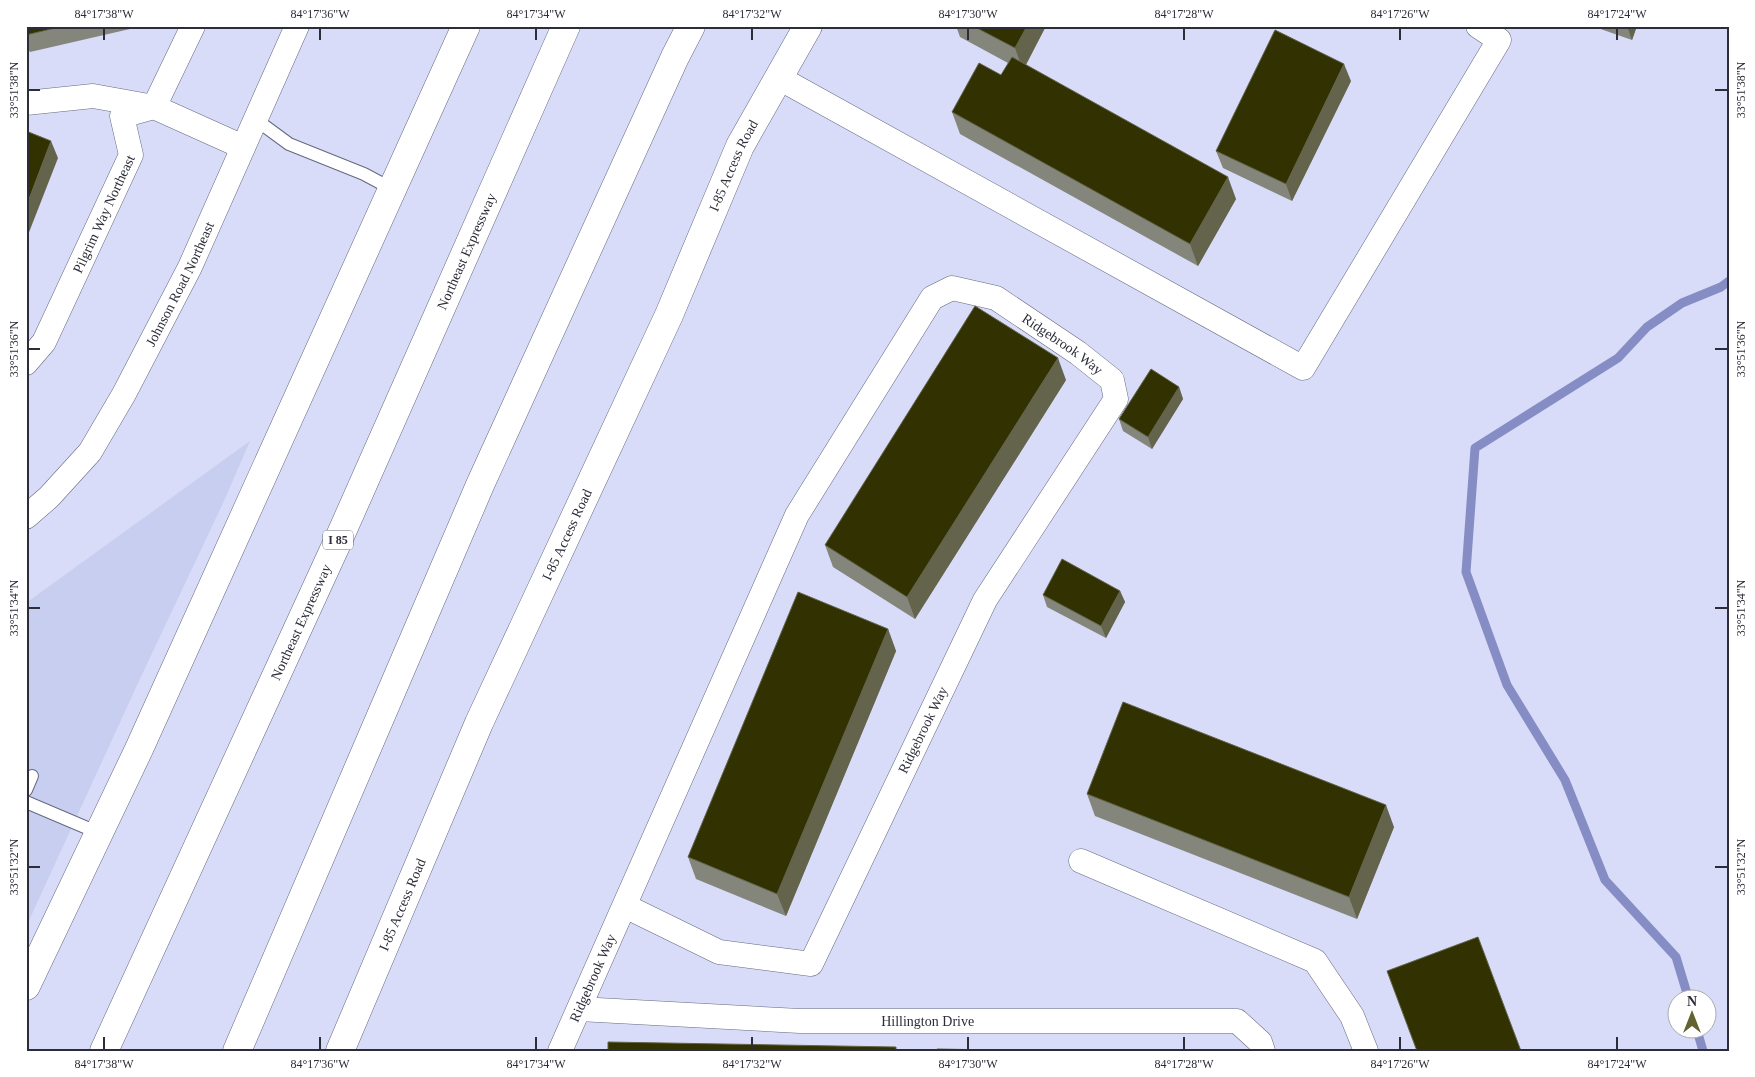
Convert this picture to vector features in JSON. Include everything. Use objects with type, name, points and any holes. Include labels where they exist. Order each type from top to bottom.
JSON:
[{"type":"main road","points":[[26,986],[32,958],[99,833],[254,496],[466,26]]},
{"type":"main road","name":"Northeast Expressway","points":[[104,1051],[337,543],[566,26]]},
{"type":"main road","points":[[237,1051],[480,485],[675,57],[691,26]]},
{"type":"main road","name":"I-85 Access Road","points":[[340,1051],[480,723],[669,315],[740,146],[808,26]]},
{"type":"street","points":[[154,107],[193,26]]},
{"type":"street","name":"Johnson Road Northeast","points":[[26,517],[49,496],[90,452],[124,394],[190,267],[296,26]]},
{"type":"street","points":[[779,78],[1303,368],[1500,40],[1478,26]]},
{"type":"street","points":[[26,103],[93,96],[154,107],[243,147]]},
{"type":"street","name":"Pilgrim Way Northeast","points":[[26,363],[44,342],[132,155],[122,116],[154,107]]},
{"type":"street","name":"Ridgebrook Way","points":[[560,1051],[797,515],[932,298],[952,288],[996,298],[1078,352],[1112,380],[1116,399],[985,600],[811,964],[719,952],[625,906]]},
{"type":"street","points":[[1081,861],[1315,961],[1352,1016],[1366,1051]]},
{"type":"street","name":"Hillington Drive","points":[[579,1009],[800,1021],[1237,1021],[1260,1042],[1263,1051]]},
{"type":"lane","points":[[256,120],[288,144],[364,174],[392,189]]},
{"type":"lane","points":[[26,790],[32,776]]},
{"type":"lane","points":[[26,802],[99,833]]},
{"type":"shaded area","points":[[250,441],[224,501],[26,927],[26,603]]},
{"type":"building","points":[[26,26],[64,26],[26,35]]},
{"type":"building","points":[[973,26],[1027,26],[1015,48]]},
{"type":"building","points":[[1275,30],[1344,64],[1286,184],[1216,151]]},
{"type":"building","points":[[1012,57],[1228,177],[1190,244],[952,112],[979,63],[1001,75]]},
{"type":"building","points":[[26,131],[51,141],[26,207]]},
{"type":"building","points":[[975,306],[1058,358],[907,597],[825,545]]},
{"type":"building","points":[[1151,369],[1179,387],[1148,437],[1119,419]]},
{"type":"building","points":[[1062,559],[1120,591],[1101,626],[1043,595]]},
{"type":"building","points":[[798,592],[888,629],[777,894],[688,857]]},
{"type":"building","points":[[1123,702],[1386,805],[1349,897],[1087,794]]},
{"type":"building","points":[[1478,937],[1521,1051],[1417,1051],[1387,971]]},
{"type":"building","points":[[608,1042],[896,1047],[896,1051],[608,1051]]},
{"type":"building","points":[[937,1049],[1050,1051],[937,1051]]},
{"type":"waterway","points":[[1686,990],[1676,957],[1605,880],[1565,780],[1507,685],[1466,572],[1475,448],[1618,358],[1647,327],[1682,303],[1721,287],[1729,281]]},
{"type":"waterway","points":[[1700,1040],[1703,1051]]}]
